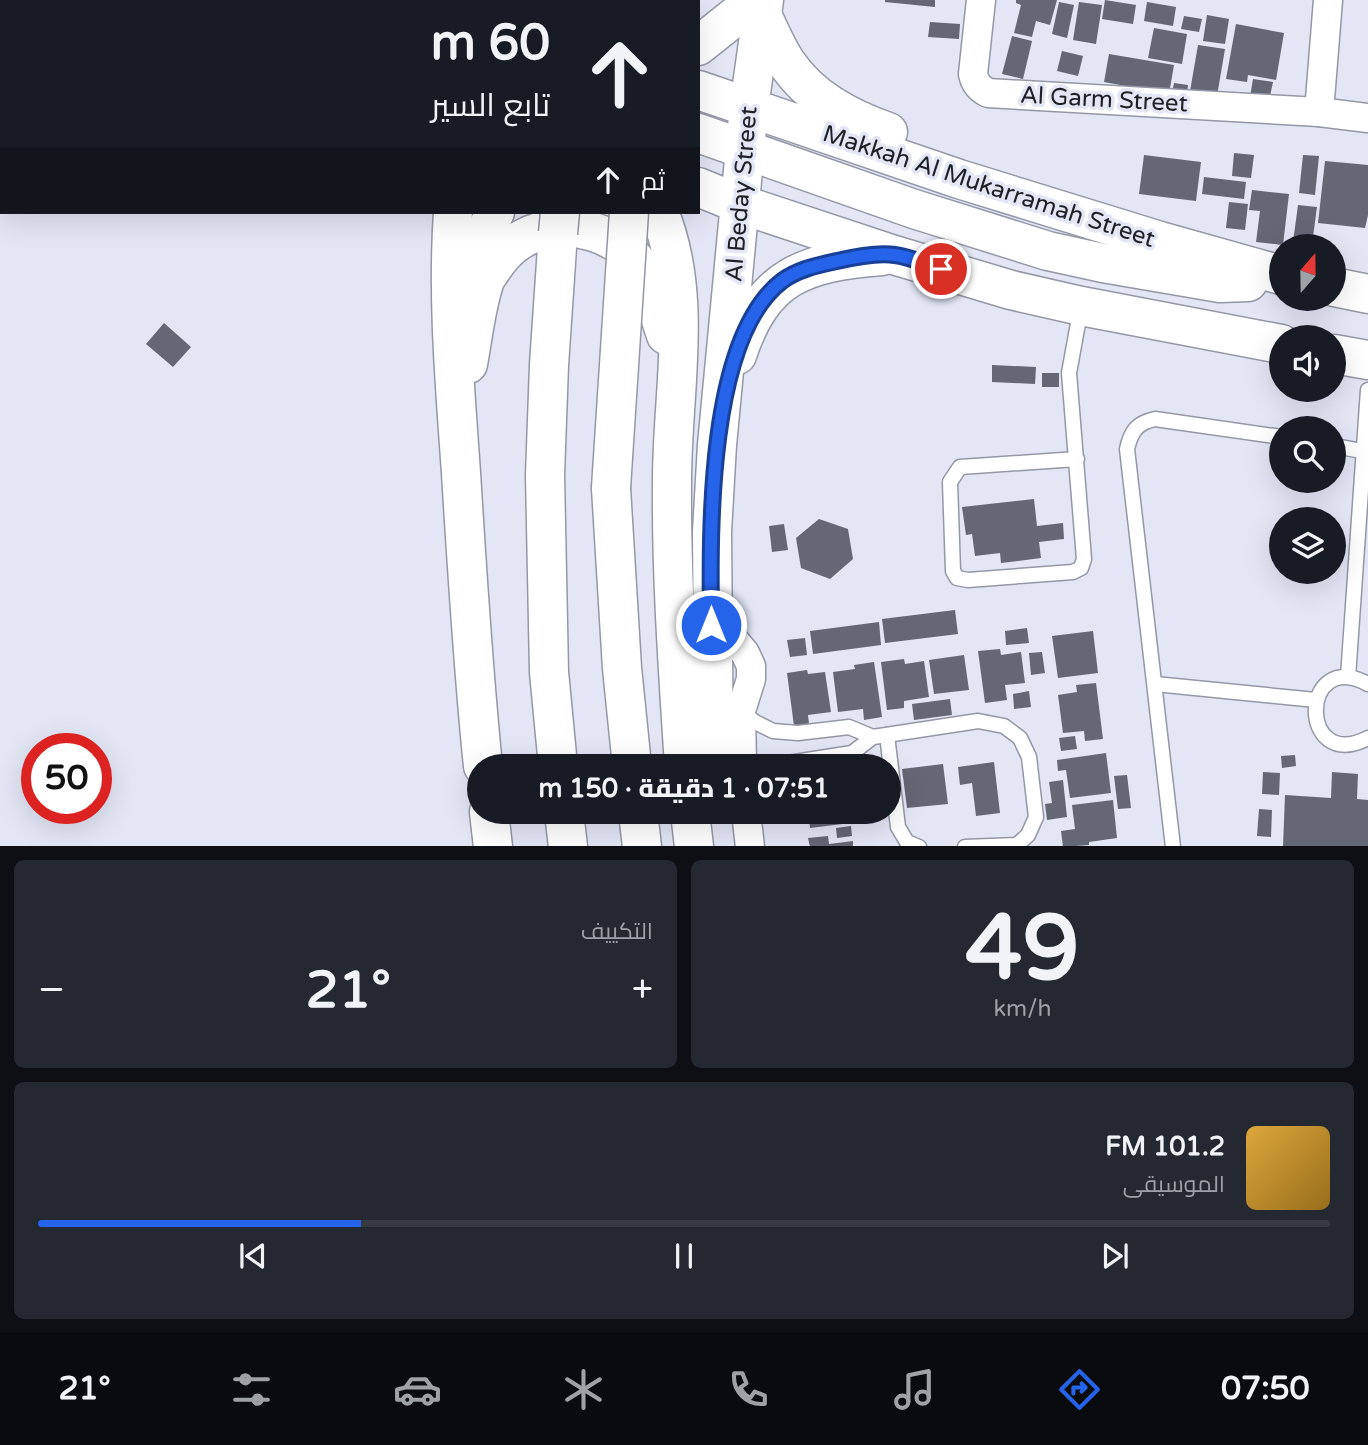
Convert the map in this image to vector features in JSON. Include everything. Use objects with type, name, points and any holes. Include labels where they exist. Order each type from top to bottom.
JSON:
[{"type":"main road","points":[[700,14],[724,0]]},
{"type":"main road","points":[[700,44],[742,11],[758,4],[786,62],[816,97],[860,122],[1034,185],[1064,210]]},
{"type":"main road","name":"Al Beday Street","points":[[714,754],[712,532],[720,421],[712,190],[745,149],[758,4]]},
{"type":"main road","name":"Makkah Al Mukarramah Street","points":[[700,91],[934,171],[1269,271]]},
{"type":"main road","points":[[700,134],[914,209],[1048,251],[1220,283],[1269,282]]},
{"type":"main road","points":[[712,190],[894,255],[1011,290],[1269,342]]},
{"type":"main road","points":[[440,214],[450,256]]},
{"type":"main road","points":[[453,214],[450,256],[452,349],[475,692],[482,754]]},
{"type":"main road","points":[[452,349],[473,259],[494,214]]},
{"type":"main road","points":[[557,754],[550,672],[545,475],[549,365],[560,214]]},
{"type":"main road","points":[[629,214],[611,488],[622,668],[631,754]]},
{"type":"main road","points":[[660,214],[676,265],[677,367],[672,479],[674,588],[683,754]]},
{"type":"main road","points":[[457,426],[486,279],[505,251],[532,233],[565,226],[598,232],[626,250],[646,276],[677,367]]},
{"type":"main road","points":[[720,421],[745,331],[758,307],[783,281],[811,267],[851,258],[894,255]]},
{"type":"main road","points":[[1346,289],[1368,294]]},
{"type":"main road","points":[[1346,356],[1368,360]]},
{"type":"main road","points":[[490,824],[493,846]]},
{"type":"main road","points":[[565,824],[568,846]]},
{"type":"main road","points":[[639,824],[642,846]]},
{"type":"main road","points":[[691,824],[694,846]]},
{"type":"main road","points":[[718,824],[720,846]]},
{"type":"street","name":"Al Garm Street","points":[[981,0],[973,74],[981,89],[988,93],[1319,112],[1368,118]]},
{"type":"street","points":[[1319,112],[1328,0]]},
{"type":"street","name":"Al Beday Street","points":[[711,598],[719,622],[745,653],[751,666],[751,679],[741,711],[742,754]]},
{"type":"street","points":[[747,824],[750,846]]},
{"type":"lane","points":[[1077,459],[960,467],[950,482],[953,571],[957,578],[968,580],[1073,572],[1081,568],[1084,559],[1077,459],[1069,373],[1081,306]]},
{"type":"lane","points":[[1348,677],[1366,451],[1368,390]]},
{"type":"lane","points":[[1173,846],[1127,449],[1133,428],[1142,422],[1155,419],[1269,435]]},
{"type":"lane","points":[[1346,448],[1366,451]]},
{"type":"lane","points":[[1368,684],[1348,677],[1328,684],[1316,700],[1314,711],[1321,731],[1328,738],[1348,745],[1368,738]]},
{"type":"lane","points":[[1155,684],[1316,700]]},
{"type":"lane","points":[[741,711],[773,731],[798,733],[849,727],[880,736]]},
{"type":"lane","points":[[846,754],[880,736],[978,722],[1004,726],[1020,738],[1029,757],[1036,817],[1033,827],[1024,841],[1017,845],[965,846]]},
{"type":"lane","points":[[880,736],[898,827],[907,842],[919,846]]},
{"type":"building","points":[[935,0],[935,7],[885,2]]},
{"type":"building","points":[[1016,0],[1057,0],[1050,25],[1036,21],[1032,37],[1014,33],[1021,5],[1016,3]]},
{"type":"building","points":[[1105,0],[1136,5],[1133,24],[1102,19]]},
{"type":"building","points":[[1059,2],[1074,5],[1067,38],[1052,34]]},
{"type":"building","points":[[1079,2],[1102,5],[1096,44],[1073,40]]},
{"type":"building","points":[[1147,2],[1176,7],[1173,26],[1144,21]]},
{"type":"building","points":[[1207,15],[1229,19],[1225,44],[1203,41]]},
{"type":"building","points":[[1184,16],[1202,19],[1199,32],[1181,29]]},
{"type":"building","points":[[930,22],[960,24],[959,39],[928,37]]},
{"type":"building","points":[[1236,24],[1284,33],[1276,80],[1248,75],[1247,82],[1226,79]]},
{"type":"building","points":[[1154,28],[1187,34],[1182,64],[1148,58]]},
{"type":"building","points":[[1012,36],[1032,41],[1023,79],[1002,74]]},
{"type":"building","points":[[1198,45],[1225,49],[1216,102],[1189,97]]},
{"type":"building","points":[[1062,51],[1083,56],[1078,76],[1057,71]]},
{"type":"building","points":[[1109,54],[1174,65],[1169,94],[1104,82]]},
{"type":"building","points":[[1253,79],[1273,82],[1269,101],[1250,97]]},
{"type":"building","points":[[1174,83],[1188,85],[1187,96],[1172,93]]},
{"type":"building","points":[[1234,153],[1254,155],[1251,178],[1232,176]]},
{"type":"building","points":[[1144,155],[1201,162],[1196,201],[1139,194]]},
{"type":"building","points":[[1303,155],[1319,156],[1315,195],[1299,193]]},
{"type":"building","points":[[1325,161],[1368,165],[1368,215],[1365,228],[1318,223]]},
{"type":"building","points":[[1204,177],[1246,182],[1244,199],[1202,194]]},
{"type":"building","points":[[1252,190],[1289,194],[1284,234],[1269,234],[1269,243],[1256,242],[1260,211],[1249,210]]},
{"type":"building","points":[[1229,202],[1248,204],[1245,230],[1226,228]]},
{"type":"building","points":[[1298,205],[1317,207],[1313,234],[1294,234]]},
{"type":"building","points":[[164,323],[191,347],[173,367],[146,344]]},
{"type":"building","points":[[992,365],[1036,367],[1035,384],[992,382]]},
{"type":"building","points":[[1042,373],[1059,373],[1059,387],[1042,387]]},
{"type":"building","points":[[1034,499],[1037,526],[1063,523],[1064,539],[1039,542],[1041,558],[1001,563],[1000,553],[975,556],[972,534],[966,535],[962,507]]},
{"type":"building","points":[[819,519],[848,529],[853,559],[830,579],[801,568],[796,538]]},
{"type":"building","points":[[784,524],[788,550],[772,552],[769,526]]},
{"type":"building","points":[[955,610],[958,634],[885,643],[882,619]]},
{"type":"building","points":[[879,622],[881,645],[813,654],[810,631]]},
{"type":"building","points":[[1027,628],[1029,643],[1006,645],[1005,631]]},
{"type":"building","points":[[1093,631],[1098,673],[1058,678],[1052,636]]},
{"type":"building","points":[[805,638],[807,655],[790,657],[787,640]]},
{"type":"building","points":[[1000,649],[1001,655],[1021,652],[1025,683],[1005,685],[1007,700],[985,703],[978,651]]},
{"type":"building","points":[[1042,652],[1045,673],[1031,675],[1029,653]]},
{"type":"building","points":[[964,655],[969,690],[934,694],[929,660]]},
{"type":"building","points":[[904,659],[905,664],[924,661],[929,697],[904,701],[904,708],[887,710],[881,662]]},
{"type":"building","points":[[874,662],[882,717],[864,720],[863,709],[838,712],[833,672],[855,669],[854,665]]},
{"type":"building","points":[[807,670],[808,674],[825,672],[831,712],[808,715],[809,724],[794,726],[787,673]]},
{"type":"building","points":[[1096,683],[1103,739],[1085,741],[1084,731],[1063,733],[1058,695],[1077,692],[1076,685]]},
{"type":"building","points":[[1029,691],[1031,707],[1014,709],[1013,694]]},
{"type":"building","points":[[950,699],[952,715],[914,720],[912,704]]},
{"type":"building","points":[[1075,736],[1077,749],[1061,751],[1059,738]]},
{"type":"building","points":[[1106,753],[1111,793],[1070,798],[1066,770],[1058,771],[1057,760]]},
{"type":"building","points":[[1295,755],[1296,766],[1282,768],[1281,756]]},
{"type":"building","points":[[994,762],[1000,813],[976,816],[972,783],[960,785],[958,767]]},
{"type":"building","points":[[943,764],[948,804],[907,808],[902,769]]},
{"type":"building","points":[[1263,772],[1280,773],[1279,795],[1262,794]]},
{"type":"building","points":[[1332,772],[1358,774],[1357,799],[1368,800],[1368,846],[1283,846],[1285,795],[1331,798]]},
{"type":"building","points":[[1127,775],[1131,808],[1118,809],[1114,776]]},
{"type":"building","points":[[1063,780],[1067,817],[1047,820],[1045,804],[1052,803],[1049,782]]},
{"type":"building","points":[[1113,800],[1117,838],[1089,842],[1089,845],[1063,846],[1061,831],[1075,829],[1072,805]]},
{"type":"building","points":[[1259,809],[1272,810],[1271,837],[1257,836]]},
{"type":"building","points":[[810,824],[843,824],[810,828]]},
{"type":"building","points":[[851,826],[852,836],[837,838],[836,828]]},
{"type":"building","points":[[828,836],[829,844],[853,841],[853,846],[810,846],[808,838]]},
{"type":"route","points":[[711,625],[712,532],[720,421],[739,348],[758,307],[783,281],[811,267],[851,258],[894,255],[941,269]]}]
